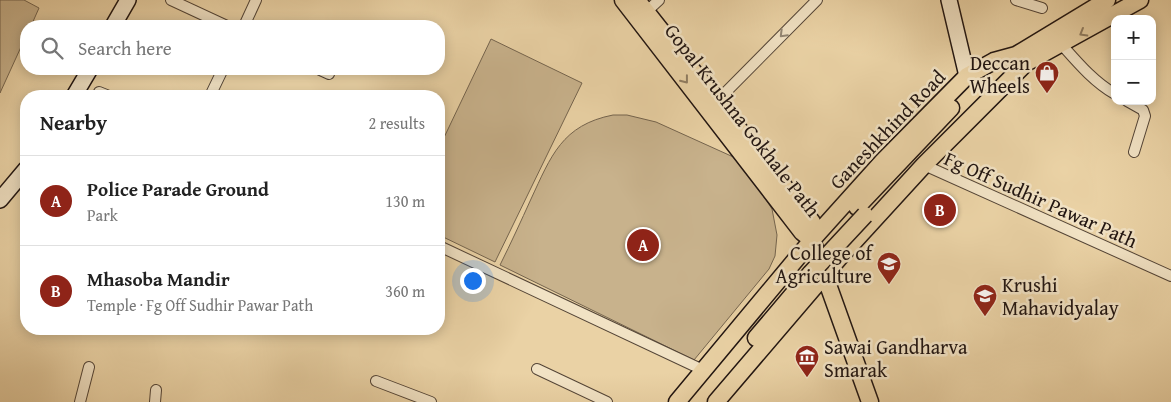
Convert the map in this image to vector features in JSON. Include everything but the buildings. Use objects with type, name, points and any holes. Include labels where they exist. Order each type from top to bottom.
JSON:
[{"type":"main road","name":"Gopal Krushna Gokhale Path","points":[[623,0],[802,232],[812,240]]},
{"type":"main road","name":"Ganeshkhind Road","points":[[677,402],[812,240],[859,212],[924,166],[1020,59],[1107,0]]},
{"type":"main road","name":"Ganeshkhind Road","points":[[716,402],[813,270],[859,212],[883,161],[966,76],[994,61],[1020,59],[1062,45],[1140,0]]},
{"type":"main road","name":"Gopal Krushna Gokhale Path","points":[[641,6],[812,222],[812,240]]},
{"type":"main road","points":[[702,402],[859,212],[979,79],[1020,59]]},
{"type":"main road","points":[[812,240],[813,270],[870,402]]},
{"type":"main road","points":[[688,402],[813,270]]},
{"type":"street","points":[[116,20],[128,0]]},
{"type":"street","points":[[171,0],[214,20]]},
{"type":"street","points":[[247,20],[256,0]]},
{"type":"street","points":[[641,6],[659,0]]},
{"type":"street","points":[[716,101],[818,0]]},
{"type":"street","points":[[949,0],[966,76]]},
{"type":"street","points":[[1016,0],[1042,8]]},
{"type":"street","points":[[1062,45],[1079,65],[1104,88],[1111,92]]},
{"type":"street","points":[[78,90],[86,75]]},
{"type":"street","points":[[213,90],[220,75]]},
{"type":"street","points":[[1134,105],[1143,110],[1144,116],[1134,152]]},
{"type":"street","name":"Fg Off Sudhir Pawar Path","points":[[924,166],[1171,276]]},
{"type":"street","points":[[0,200],[20,176]]},
{"type":"street","points":[[445,249],[703,370]]},
{"type":"street","points":[[80,402],[89,367]]},
{"type":"street","points":[[537,369],[607,402]]},
{"type":"street","points":[[376,381],[431,402]]},
{"type":"street","points":[[155,402],[156,390]]},
{"type":"shaded area","points":[[0,0],[24,0],[39,8],[34,20],[20,20],[20,49],[0,93]]},
{"type":"shaded area","points":[[491,39],[582,83],[495,262],[445,238],[445,135]]},
{"type":"shaded area","points":[[613,115],[627,115],[656,122],[740,160],[772,209],[777,235],[775,256],[769,269],[694,360],[500,265],[545,169],[560,145],[581,126]]},
{"type":"place","name":"Deccan Wheels","points":[[1047,94]]},
{"type":"place","name":"Mhasoba Mandir","points":[[940,210]]},
{"type":"place","name":"Police Parade Ground","points":[[643,245]]},
{"type":"place","name":"College of Agriculture","points":[[889,285]]},
{"type":"place","name":"Krushi Mahavidyalay","points":[[985,317]]},
{"type":"place","name":"Sawai Gandharva Smarak","points":[[807,378]]}]
